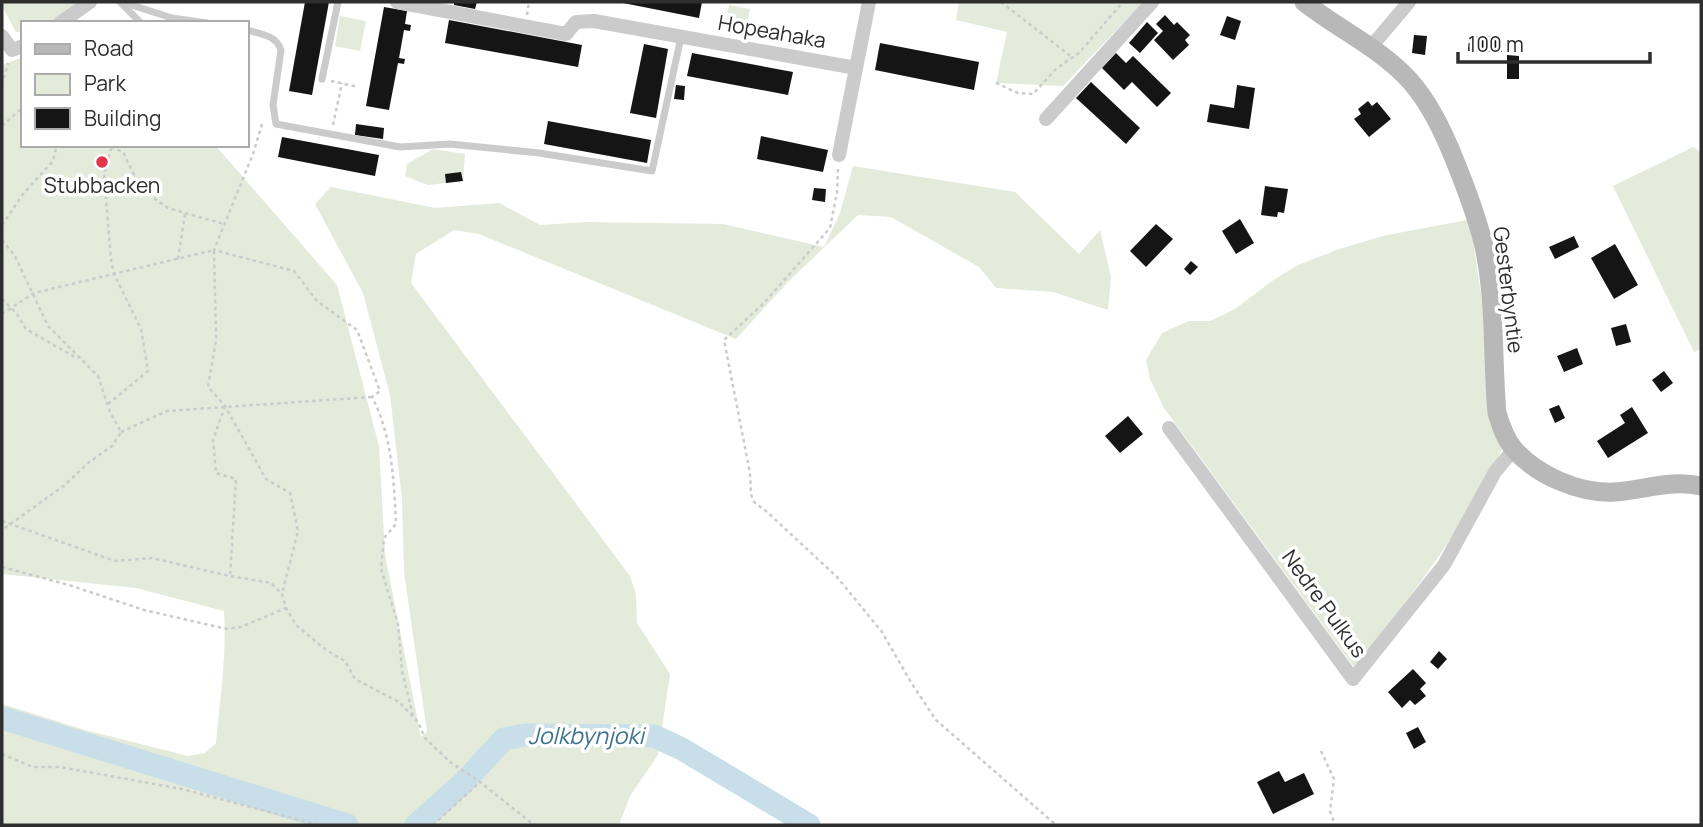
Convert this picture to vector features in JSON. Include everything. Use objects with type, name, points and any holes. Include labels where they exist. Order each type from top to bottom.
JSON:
[{"type":"street","points":[[63,21],[90,2]]},
{"type":"street","name":"Hopeahaka","points":[[397,2],[420,4],[566,34],[576,22],[593,21],[856,68]]},
{"type":"street","points":[[839,155],[869,2]]},
{"type":"street","points":[[1046,119],[1152,2]]},
{"type":"street","name":"Gesterbyntie","points":[[1304,2],[1405,76],[1426,101],[1444,136],[1468,195],[1483,244],[1489,288],[1497,413],[1514,449],[1548,474],[1585,490],[1614,492],[1684,482],[1701,486]]},
{"type":"street","points":[[1370,48],[1409,2]]},
{"type":"street","name":"Nedre Pulkus","points":[[1169,428],[1353,679],[1444,565],[1495,472],[1514,449]]},
{"type":"lane","points":[[121,2],[139,21]]},
{"type":"lane","points":[[121,2],[173,18],[193,21]]},
{"type":"lane","points":[[322,79],[338,2]]},
{"type":"lane","points":[[248,30],[268,35],[279,44],[281,50],[273,105],[276,124],[400,147],[450,144],[539,153],[652,171],[681,36]]},
{"type":"path","points":[[1002,2],[1073,58]]},
{"type":"path","points":[[996,83],[1018,93],[1032,94],[1056,69],[1073,58],[1123,2]]},
{"type":"path","points":[[2,85],[9,45]]},
{"type":"path","points":[[322,79],[358,87]]},
{"type":"path","points":[[331,134],[342,83]]},
{"type":"path","points":[[2,126],[21,109]]},
{"type":"path","points":[[262,124],[253,154],[214,250],[216,340],[208,387],[225,406],[266,479],[290,493],[298,531],[282,594]]},
{"type":"path","points":[[2,225],[24,193],[53,161],[56,147]]},
{"type":"path","points":[[107,404],[148,371],[141,328],[114,274],[104,174],[111,147]]},
{"type":"path","points":[[113,147],[123,152],[141,189],[168,208],[224,225]]},
{"type":"path","points":[[839,155],[837,192],[830,228],[765,303],[724,340],[750,473],[751,495],[755,503],[845,586],[882,632],[936,720],[1056,825]]},
{"type":"path","points":[[178,259],[179,238],[185,214]]},
{"type":"path","points":[[2,240],[15,256],[48,326],[98,376],[107,404],[121,432]]},
{"type":"path","points":[[2,314],[34,293],[214,250],[294,271],[317,301],[357,330],[380,391],[372,397],[167,411],[121,432],[112,446],[88,463],[65,485],[2,530]]},
{"type":"path","points":[[2,299],[17,314],[26,329],[81,361]]},
{"type":"path","points":[[372,397],[383,417],[396,523],[384,538],[381,569],[398,624],[402,671],[413,716],[425,738],[450,762],[534,825]]},
{"type":"path","points":[[225,406],[213,440],[216,472],[236,480],[230,576]]},
{"type":"path","points":[[2,521],[115,561],[152,558],[271,583],[282,594],[286,608],[296,625],[326,650],[345,661],[355,679],[399,702],[413,716]]},
{"type":"path","points":[[2,566],[144,610],[227,629],[242,627],[286,608]]},
{"type":"path","points":[[1321,751],[1334,779],[1330,811],[1335,825]]},
{"type":"path","points":[[2,754],[33,767],[60,767],[182,789],[319,825]]},
{"type":"path","points":[[433,825],[480,782]]},
{"type":"green space","points":[[2,2],[81,2],[54,21],[21,21],[21,32],[16,32]]},
{"type":"green space","points":[[959,2],[1143,2],[1063,86],[996,83],[1007,32],[956,20]]},
{"type":"green space","points":[[729,5],[750,9],[747,25],[726,21]]},
{"type":"green space","points":[[340,16],[366,21],[360,51],[335,46]]},
{"type":"green space","points":[[21,58],[21,147],[217,147],[337,285],[379,446],[385,555],[421,737],[427,732],[404,572],[402,499],[390,395],[363,293],[315,204],[331,187],[435,208],[499,203],[540,225],[586,222],[723,224],[824,247],[840,213],[853,166],[1015,192],[1079,254],[1100,230],[1111,277],[1108,310],[1053,292],[996,288],[979,267],[891,217],[858,215],[788,282],[736,339],[479,234],[454,230],[416,254],[411,283],[630,576],[636,595],[637,623],[670,674],[658,755],[630,796],[619,825],[2,825],[2,704],[85,730],[188,756],[205,753],[216,743],[225,644],[224,611],[136,588],[2,574],[2,65]]},
{"type":"green space","points":[[1693,147],[1701,152],[1701,349],[1694,352],[1613,186]]},
{"type":"green space","points":[[433,149],[465,154],[463,181],[428,185],[405,176],[407,164]]},
{"type":"green space","points":[[1467,220],[1471,227],[1482,301],[1488,396],[1502,449],[1487,479],[1434,563],[1354,667],[1164,408],[1150,379],[1146,360],[1162,333],[1189,321],[1210,321],[1235,309],[1296,266],[1339,249],[1387,235]]},
{"type":"building","points":[[305,2],[329,2],[312,95],[289,91]]},
{"type":"building","points":[[454,2],[477,2],[475,9],[454,5]]},
{"type":"building","points":[[618,2],[702,2],[699,18]]},
{"type":"building","points":[[384,7],[407,11],[405,24],[411,25],[410,31],[404,30],[399,58],[405,59],[404,64],[398,63],[389,110],[366,106]]},
{"type":"building","points":[[1165,15],[1174,25],[1177,22],[1190,35],[1185,40],[1189,45],[1173,60],[1154,40],[1163,31],[1156,24]]},
{"type":"building","points":[[1227,16],[1241,21],[1235,40],[1220,35]]},
{"type":"building","points":[[449,20],[582,45],[578,67],[445,43]]},
{"type":"building","points":[[1147,22],[1158,33],[1140,53],[1129,43]]},
{"type":"building","points":[[1414,35],[1427,36],[1425,55],[1412,53]]},
{"type":"building","points":[[1469,36],[1502,37],[1502,52],[1468,51]]},
{"type":"building","points":[[880,43],[979,62],[974,90],[875,70]]},
{"type":"building","points":[[644,44],[668,49],[656,118],[630,113]]},
{"type":"building","points":[[692,53],[793,72],[788,95],[687,76]]},
{"type":"building","points":[[1116,53],[1126,63],[1133,56],[1171,93],[1157,107],[1132,82],[1124,90],[1102,68]]},
{"type":"building","points":[[1507,55],[1519,56],[1519,79],[1507,79]]},
{"type":"building","points":[[1091,82],[1140,128],[1126,144],[1076,98]]},
{"type":"building","points":[[676,85],[685,86],[684,100],[674,99]]},
{"type":"building","points":[[1237,85],[1255,88],[1249,129],[1207,122],[1210,104],[1234,108]]},
{"type":"building","points":[[1368,101],[1372,106],[1377,102],[1391,119],[1369,137],[1354,119],[1361,114],[1358,109]]},
{"type":"building","points":[[548,121],[651,140],[647,163],[544,144]]},
{"type":"building","points":[[356,124],[384,128],[383,139],[355,135]]},
{"type":"building","points":[[761,136],[828,150],[823,172],[757,159]]},
{"type":"building","points":[[282,137],[379,155],[375,176],[278,157]]},
{"type":"building","points":[[461,172],[463,181],[446,183],[445,174]]},
{"type":"building","points":[[1265,186],[1288,189],[1284,213],[1278,212],[1277,217],[1261,215]]},
{"type":"building","points":[[814,188],[826,189],[825,202],[812,200]]},
{"type":"building","points":[[1240,219],[1254,243],[1236,254],[1222,231]]},
{"type":"building","points":[[1156,224],[1173,239],[1146,267],[1130,251]]},
{"type":"building","points":[[1574,236],[1579,247],[1555,259],[1549,247]]},
{"type":"building","points":[[1615,244],[1638,285],[1614,299],[1591,258]]},
{"type":"building","points":[[1191,261],[1198,267],[1190,275],[1184,269]]},
{"type":"building","points":[[1626,324],[1631,342],[1616,346],[1611,328]]},
{"type":"building","points":[[1577,348],[1583,364],[1564,372],[1557,356]]},
{"type":"building","points":[[1664,371],[1673,383],[1661,392],[1652,380]]},
{"type":"building","points":[[1559,405],[1565,418],[1555,423],[1549,409]]},
{"type":"building","points":[[1632,407],[1648,433],[1608,458],[1597,441],[1625,423],[1620,415]]},
{"type":"building","points":[[1128,416],[1143,434],[1120,453],[1105,436]]},
{"type":"building","points":[[1439,651],[1447,659],[1438,669],[1430,662]]},
{"type":"building","points":[[1413,669],[1426,683],[1420,689],[1426,696],[1415,705],[1410,700],[1402,708],[1388,692]]},
{"type":"building","points":[[1418,727],[1426,742],[1414,749],[1406,733]]},
{"type":"building","points":[[1279,771],[1285,782],[1304,773],[1314,794],[1273,814],[1257,782]]},
{"type":"waterway","name":"Jolkbynjoki","points":[[2,718],[347,825]]},
{"type":"waterway","name":"Jolkbynjoki","points":[[416,825],[463,783],[504,739],[525,735],[654,736],[682,749],[809,825]]},
{"type":"place","name":"Stubbacken","points":[[102,162]]}]
